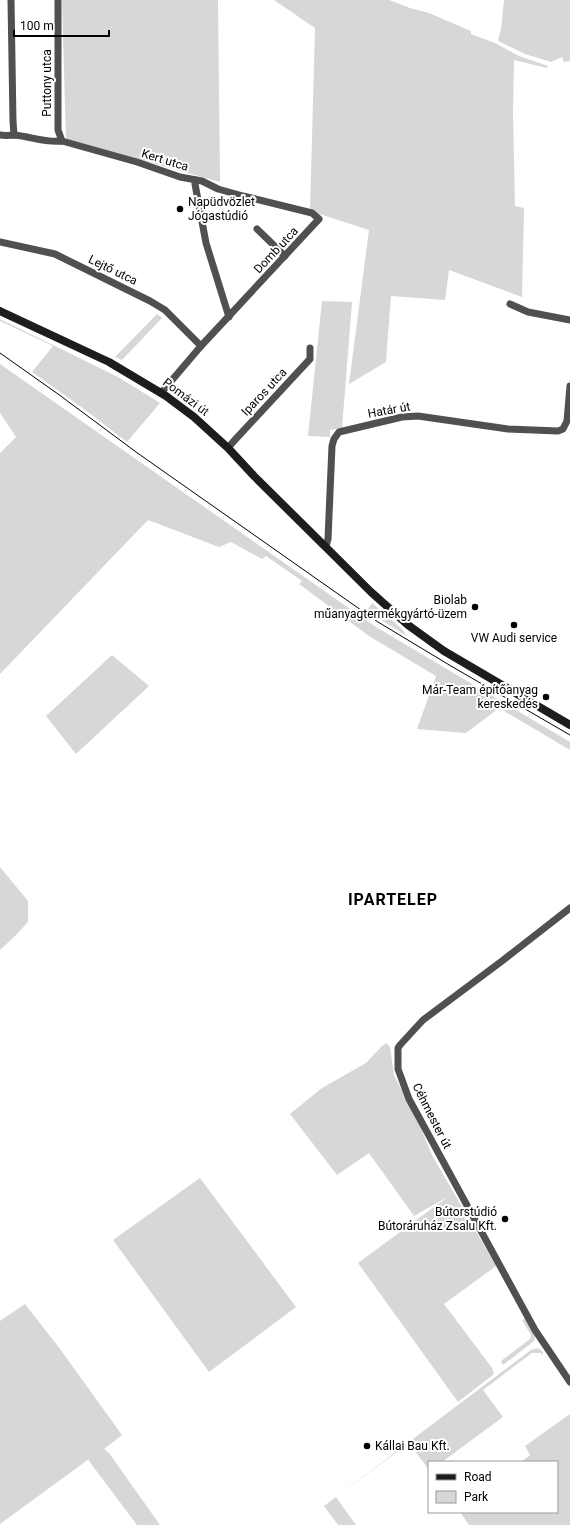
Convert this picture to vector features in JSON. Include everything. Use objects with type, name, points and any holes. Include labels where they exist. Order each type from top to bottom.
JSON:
[{"type":"main road","name":"Pomázi út","points":[[0,311],[108,362],[161,393],[194,417],[228,448],[254,476],[379,600],[419,634],[444,651],[570,725]]},
{"type":"street","points":[[11,0],[12,122],[14,135]]},
{"type":"street","name":"Puttony utca","points":[[58,0],[58,130],[62,141]]},
{"type":"street","name":"Kert utca","points":[[0,135],[14,135],[51,142],[62,141],[136,162],[180,177],[195,180],[206,243],[229,317]]},
{"type":"street","name":"Domb utca","points":[[161,393],[201,346],[319,219],[312,213],[242,196],[195,180]]},
{"type":"street","points":[[257,229],[285,256]]},
{"type":"street","name":"Lejtő utca","points":[[0,242],[55,254],[150,301],[165,310],[201,346]]},
{"type":"street","points":[[510,304],[528,312],[570,320]]},
{"type":"street","name":"Iparos utca","points":[[228,448],[310,359],[310,348]]},
{"type":"street","name":"Határ út","points":[[326,546],[328,539],[332,446],[334,438],[340,432],[402,417],[418,416],[508,429],[558,431],[563,429],[567,421],[570,386]]},
{"type":"street","name":"Céhmester út","points":[[570,908],[423,1020],[398,1048],[398,1069],[409,1099],[535,1330],[570,1382]]},
{"type":"green space","points":[[62,0],[218,0],[220,182],[66,139]]},
{"type":"green space","points":[[274,0],[389,0],[429,13],[471,31],[471,34],[495,43],[519,56],[548,66],[547,68],[514,60],[513,113],[515,206],[524,208],[522,297],[449,270],[445,300],[391,296],[386,362],[349,384],[369,230],[310,211],[315,28]]},
{"type":"green space","points":[[504,0],[570,0],[570,61],[564,62],[562,57],[551,62],[525,54],[500,42],[498,40],[501,30]]},
{"type":"green space","points":[[322,301],[352,302],[342,428],[330,430],[330,437],[308,436]]},
{"type":"green space","points":[[157,314],[162,318],[122,360],[115,357]]},
{"type":"green space","points":[[0,319],[118,377],[160,403],[127,442],[32,372],[53,346],[0,321]]},
{"type":"green space","points":[[0,364],[376,627],[570,742],[570,750],[499,708],[466,733],[417,729],[436,676],[369,636],[299,584],[302,581],[266,556],[262,559],[231,542],[219,547],[148,520],[0,674],[0,453],[16,437],[0,413]]},
{"type":"green space","points":[[372,603],[402,629],[407,636],[367,611]]},
{"type":"green space","points":[[112,655],[149,686],[76,754],[46,716]]},
{"type":"green space","points":[[0,867],[28,901],[28,922],[0,950]]},
{"type":"green space","points":[[386,1043],[390,1047],[394,1075],[419,1124],[432,1155],[496,1266],[444,1304],[492,1368],[494,1374],[458,1402],[358,1263],[449,1196],[414,1216],[369,1153],[337,1175],[290,1114],[322,1088],[366,1063]]},
{"type":"green space","points":[[200,1178],[296,1307],[209,1372],[113,1240]]},
{"type":"green space","points":[[25,1304],[60,1349],[122,1435],[104,1449],[109,1453],[160,1525],[137,1525],[89,1459],[0,1524],[0,1321]]},
{"type":"green space","points":[[524,1319],[535,1336],[534,1341],[503,1365],[501,1361],[530,1339],[531,1335],[522,1320]]},
{"type":"green space","points":[[538,1348],[543,1352],[543,1355],[541,1353],[532,1353],[483,1390],[503,1417],[443,1461],[428,1461],[428,1469],[409,1443],[336,1497],[356,1525],[338,1525],[324,1506],[531,1350]]},
{"type":"green space","points":[[570,1414],[570,1525],[469,1525],[461,1513],[558,1513],[558,1461],[522,1461],[530,1455],[525,1446]]},
{"type":"tram line","points":[[0,353],[136,452],[378,622],[570,735]]},
{"type":"place","name":"Napüdvözlet Jógastúdió","points":[[180,209]]},
{"type":"place","name":"Biolab műanyagtermékgyártó-üzem","points":[[475,607]]},
{"type":"place","name":"VW Audi service","points":[[514,625]]},
{"type":"place","name":"Már-Team építőanyag kereskedés","points":[[546,697]]},
{"type":"place","name":"Bútorstúdió Bútoráruház Zsalu Kft.","points":[[505,1219]]},
{"type":"place","name":"Kállai Bau Kft.","points":[[367,1446]]},
{"type":"district","name":"IPARTELEP","points":[[393,899]]}]
